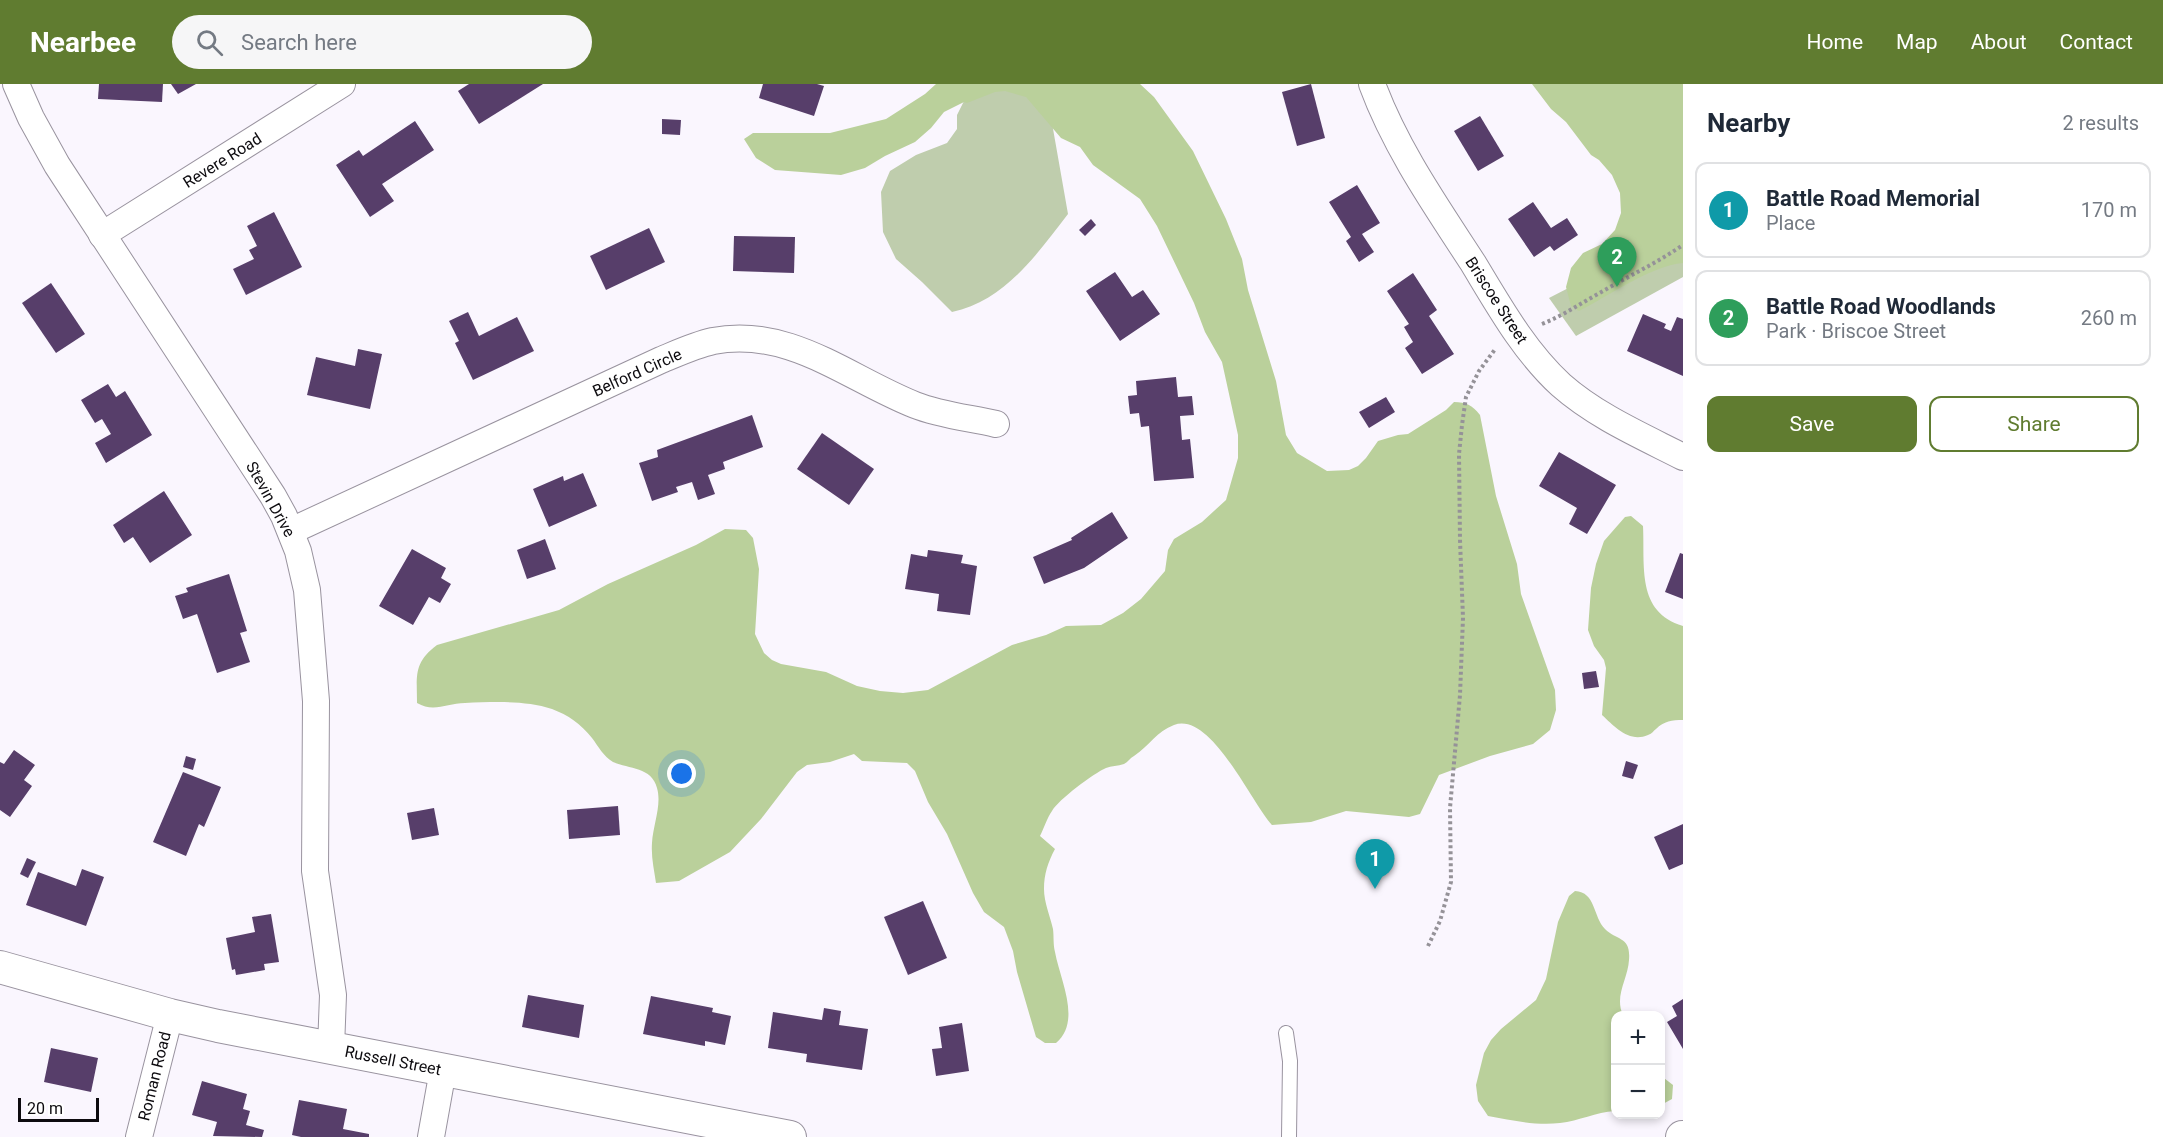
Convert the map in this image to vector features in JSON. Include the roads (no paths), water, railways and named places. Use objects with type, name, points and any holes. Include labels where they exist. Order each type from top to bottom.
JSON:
[{"type":"street","name":"Stevin Drive","points":[[16,84],[42,139],[273,496],[291,531],[298,551],[307,590],[314,660],[316,701],[314,862],[333,995],[331,1048]]},
{"type":"street","name":"Revere Road","points":[[102,235],[342,84]]},
{"type":"street","name":"Briscoe Street","points":[[1372,84],[1395,138],[1518,335],[1549,374],[1573,395],[1606,416],[1683,457]]},
{"type":"street","name":"Belford Circle","points":[[291,531],[661,360],[712,341],[754,338],[785,344],[847,371],[917,406],[996,424]]},
{"type":"street","name":"Russell Street","points":[[0,967],[170,1015],[790,1137]]},
{"type":"street","name":"Roman Road","points":[[138,1137],[170,1015]]},
{"type":"street","points":[[431,1137],[443,1070]]},
{"type":"lane","points":[[1286,1033],[1290,1061],[1289,1137]]},
{"type":"place","name":"Battle Road Woodlands","points":[[1617,287]]},
{"type":"place","name":"Battle Road Memorial","points":[[1375,889]]}]
